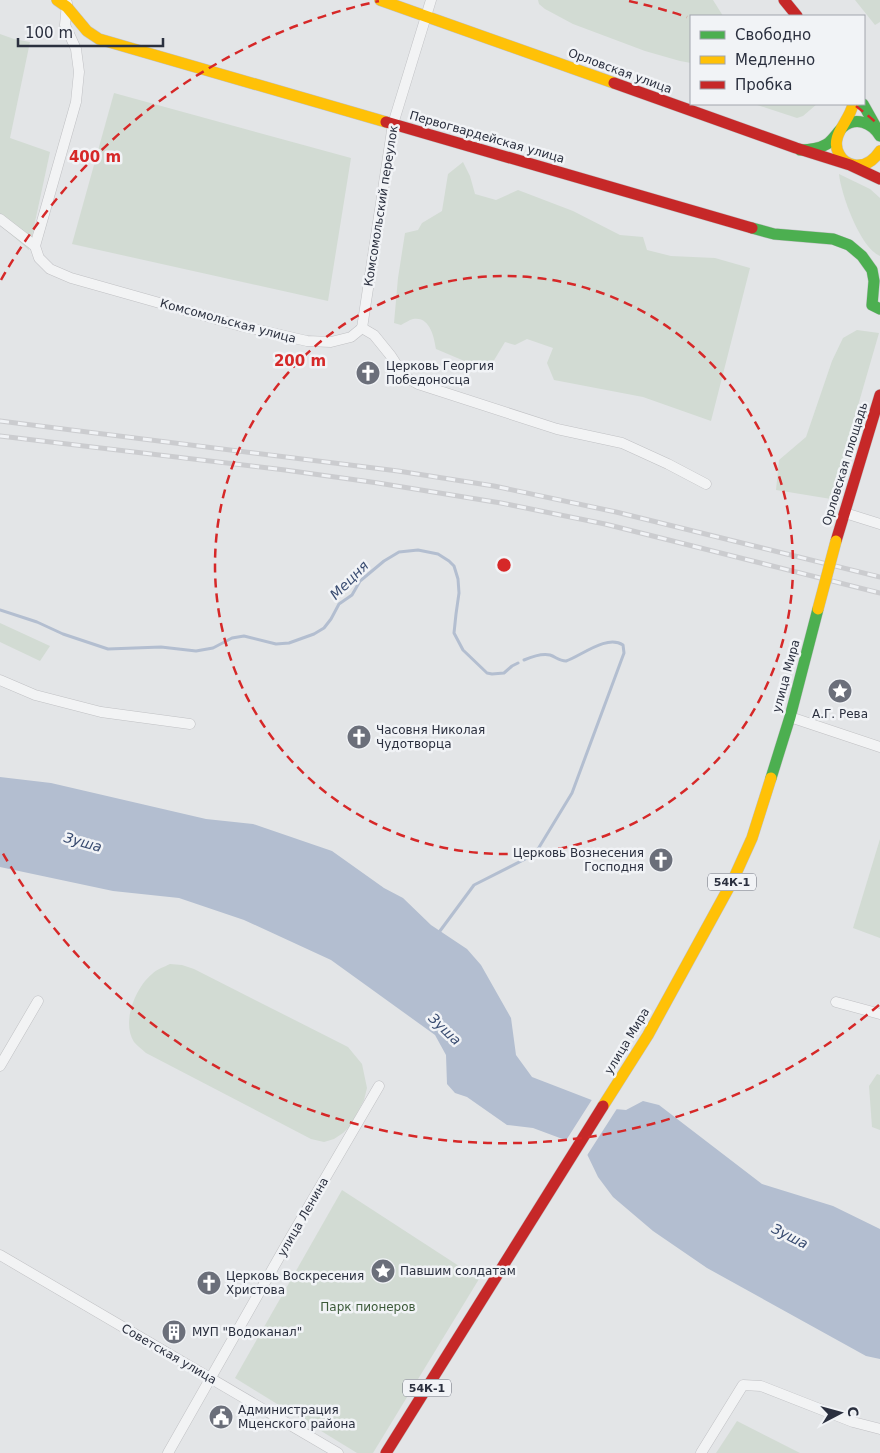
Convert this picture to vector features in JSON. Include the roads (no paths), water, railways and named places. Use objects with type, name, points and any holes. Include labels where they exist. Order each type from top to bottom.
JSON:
[{"type":"main road","name":"Первогвардейская улица","points":[[57,0],[67,4],[87,31],[99,39],[774,234],[826,238],[842,242],[856,250],[870,266],[874,277],[872,305],[880,309]]},
{"type":"main road","name":"Орловская улица","points":[[380,0],[800,150],[850,165],[880,179]]},
{"type":"main road","points":[[784,0],[796,15]]},
{"type":"main road","points":[[853,105],[851,114],[838,134],[836,141],[837,150],[842,159],[850,165],[860,167],[876,159],[880,151]]},
{"type":"main road","points":[[864,105],[880,135]]},
{"type":"main road","points":[[800,150],[816,149],[829,143],[844,126],[853,122],[864,121],[872,125],[880,135]]},
{"type":"main road","name":"Орловская площадь","points":[[818,609],[836,541],[880,395]]},
{"type":"main road","name":"улица Мира","points":[[386,1453],[648,1035],[723,900],[750,843],[763,805],[790,716],[818,609]]},
{"type":"street","name":"Комсомольский переулок","points":[[362,328],[393,124],[431,0]]},
{"type":"street","points":[[35,246],[76,102],[79,72],[76,49],[65,25],[67,4]]},
{"type":"street","name":"Комсомольская улица","points":[[0,219],[35,246],[39,258],[50,269],[71,278],[241,326],[308,341],[331,342],[351,337],[362,328]]},
{"type":"street","points":[[362,328],[374,334],[404,376],[418,384],[557,430],[622,443],[706,484]]},
{"type":"street","points":[[845,513],[880,524]]},
{"type":"street","points":[[0,680],[35,695],[101,712],[190,724]]},
{"type":"street","points":[[790,716],[880,747]]},
{"type":"street","points":[[0,1066],[38,1001]]},
{"type":"street","points":[[836,1002],[880,1014]]},
{"type":"street","name":"улица Ленина","points":[[168,1453],[380,1086]]},
{"type":"street","name":"Советская улица","points":[[0,1255],[338,1453]]},
{"type":"street","points":[[701,1453],[743,1385],[761,1386],[853,1422],[880,1429]]},
{"type":"water","name":"Зуша","points":[[0,777],[51,783],[206,819],[253,824],[332,851],[384,888],[403,898],[431,925],[467,949],[481,965],[511,1018],[516,1055],[532,1077],[615,1109],[626,1110],[643,1101],[659,1105],[762,1184],[833,1206],[880,1229],[880,1359],[866,1356],[707,1268],[653,1231],[613,1197],[598,1177],[586,1152],[576,1144],[533,1128],[507,1125],[467,1097],[455,1093],[447,1084],[446,1055],[435,1035],[331,960],[244,920],[179,898],[113,891],[0,867]]},
{"type":"waterway","name":"Мецня","points":[[0,610],[108,649],[161,647],[196,651],[213,648],[232,638],[244,636],[276,644],[289,643],[314,634],[324,628],[339,604],[352,595],[360,581],[384,561],[399,552],[418,550],[438,554],[454,566],[458,579],[459,593],[454,633],[463,650],[487,673],[504,673],[518,663]]},
{"type":"waterway","name":"Мецня","points":[[437,935],[474,885],[535,854],[572,793],[624,653],[623,645],[617,642],[609,642],[566,661],[547,655],[524,660]]},
{"type":"railway","points":[[0,421],[398,471],[494,486],[616,512],[880,577]]},
{"type":"railway","points":[[0,436],[285,470],[501,503],[605,524],[880,593]]},
{"type":"place","name":"Церковь Георгия Победоносца","points":[[368,373]]},
{"type":"place","name":"А.Г. Рева","points":[[840,691]]},
{"type":"place","name":"Часовня Николая Чудотворца","points":[[359,737]]},
{"type":"place","name":"Церковь Вознесения Господня","points":[[661,860]]},
{"type":"place","name":"Павшим солдатам","points":[[383,1271]]},
{"type":"place","name":"Церковь Воскресения Христова","points":[[209,1283]]},
{"type":"place","name":"МУП \"Водоканал\"","points":[[174,1332]]},
{"type":"place","name":"Администрация Мценского района","points":[[221,1417]]},
{"type":"park label","name":"Парк пионеров","points":[[368,1307]]}]
